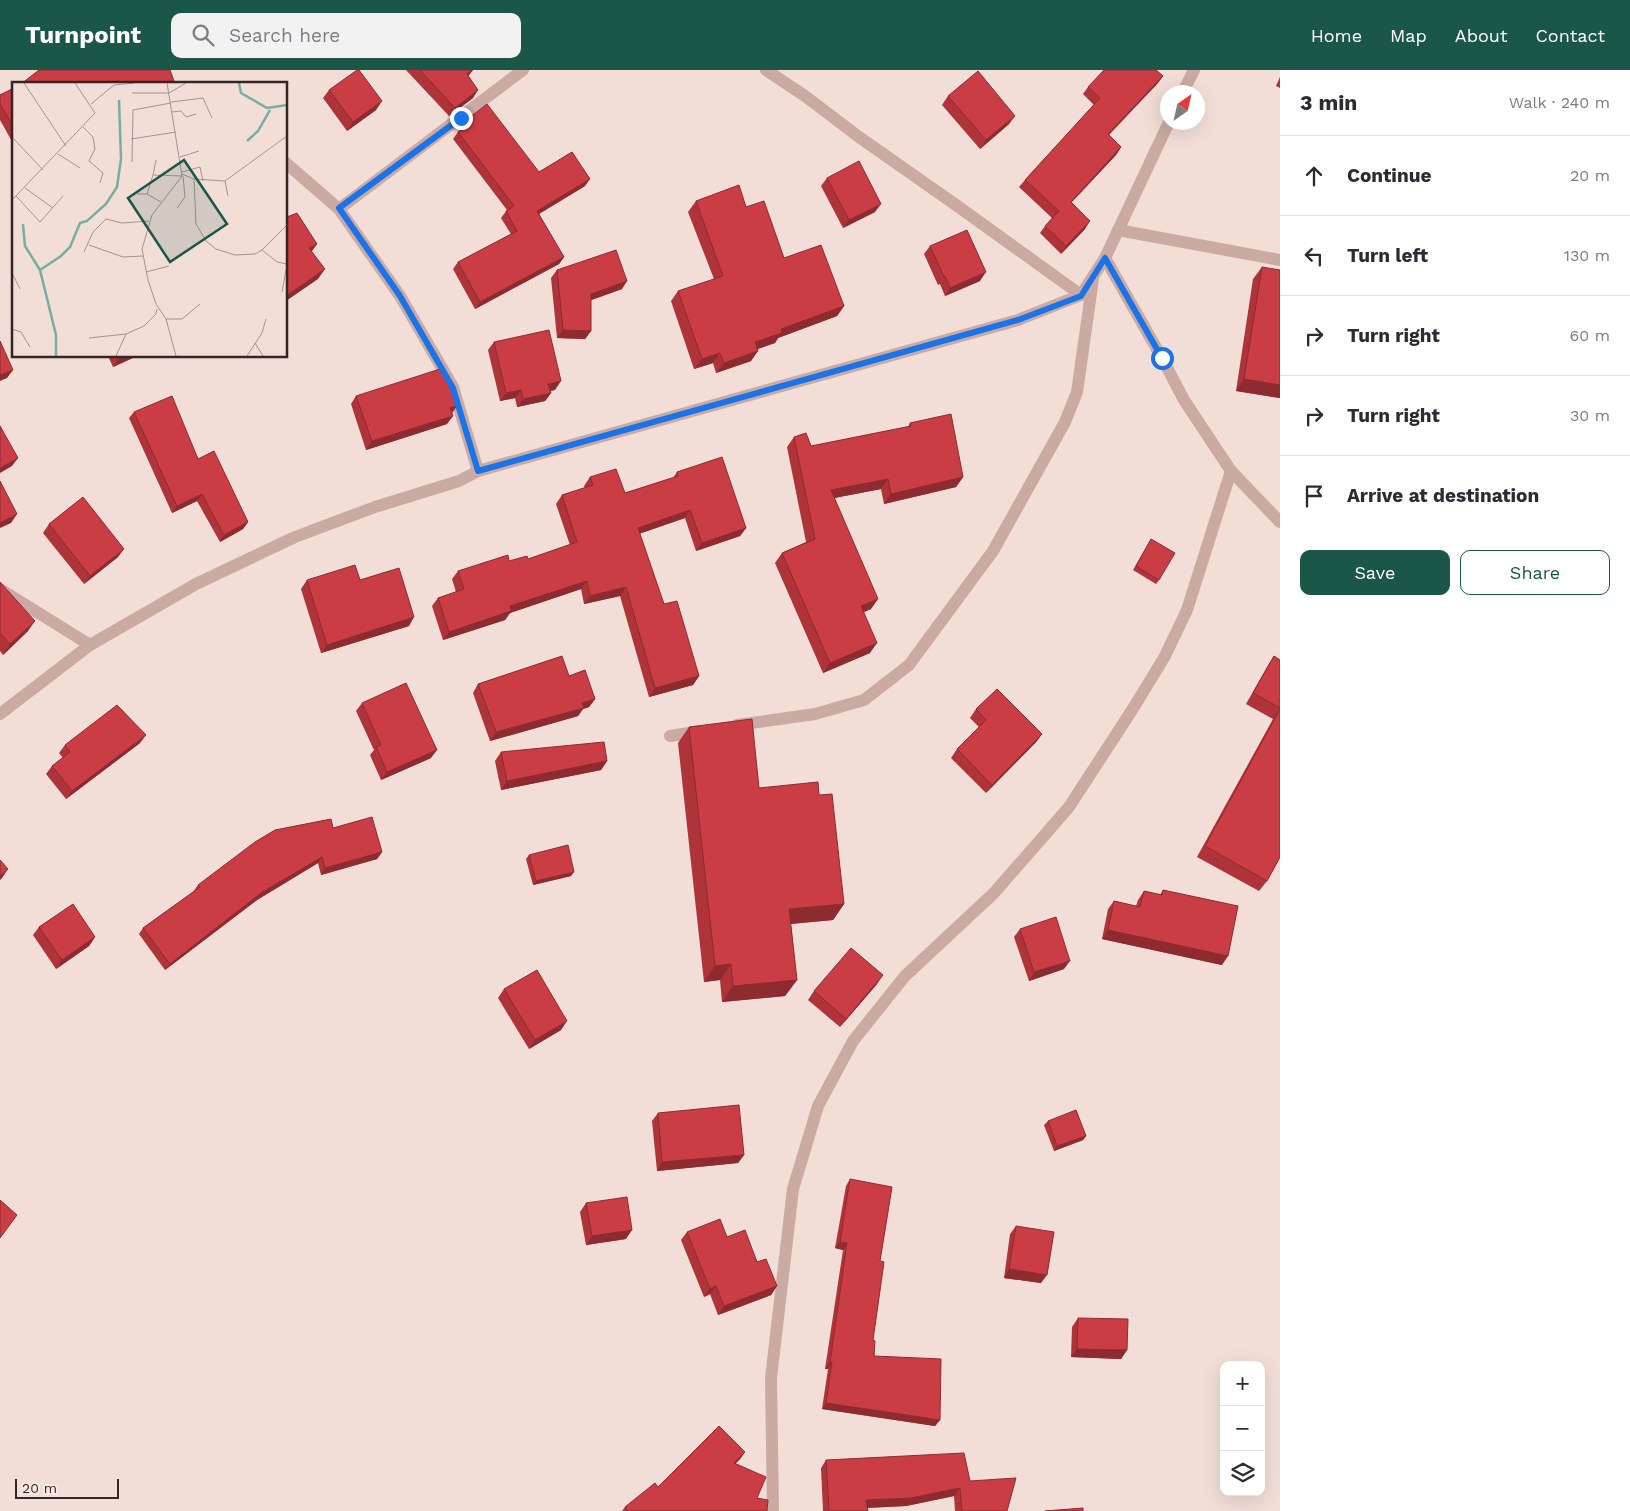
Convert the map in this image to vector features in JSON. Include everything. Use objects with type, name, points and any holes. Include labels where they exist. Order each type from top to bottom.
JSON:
[{"type":"street","points":[[339,208],[523,70]]},
{"type":"street","points":[[766,70],[805,96],[859,137],[1081,296]]},
{"type":"street","points":[[1186,85],[1194,70]]},
{"type":"street","points":[[0,714],[90,645],[196,584],[295,537],[375,507],[459,481],[478,471],[1018,320],[1081,296],[1105,258],[1165,130]]},
{"type":"street","points":[[288,165],[339,208],[400,296],[453,388],[478,471]]},
{"type":"street","points":[[1118,230],[1280,260]]},
{"type":"street","points":[[1105,258],[1184,400],[1231,471],[1280,522]]},
{"type":"street","points":[[670,736],[814,714],[864,700],[909,665],[993,551],[1065,422],[1077,392],[1094,274]]},
{"type":"street","points":[[773,1511],[771,1378],[793,1189],[818,1106],[853,1041],[905,976],[994,893],[1069,806],[1129,715],[1165,656],[1187,610],[1231,471]]},
{"type":"street","points":[[0,589],[90,645]]},
{"type":"building","points":[[39,70],[170,70],[174,82],[24,82]]},
{"type":"building","points":[[359,70],[382,101],[353,122],[329,90]]},
{"type":"building","points":[[420,70],[472,70],[467,74],[478,90],[455,108]]},
{"type":"building","points":[[1104,70],[1156,70],[1163,76],[1108,134],[1121,147],[1071,202],[1090,221],[1066,246],[1045,226],[1059,211],[1025,180],[1100,98],[1088,87]]},
{"type":"building","points":[[978,71],[1015,116],[986,140],[948,96]]},
{"type":"building","points":[[12,89],[12,125],[0,104],[0,95]]},
{"type":"building","points":[[487,104],[539,172],[572,152],[590,179],[537,211],[564,257],[480,302],[458,262],[517,231],[506,211],[514,206],[458,132],[468,125],[465,121]]},
{"type":"building","points":[[859,161],[881,204],[849,220],[827,178]]},
{"type":"building","points":[[739,185],[746,207],[764,201],[784,258],[821,245],[844,306],[781,329],[782,333],[755,342],[758,351],[724,363],[720,353],[702,359],[678,291],[723,276],[696,201]]},
{"type":"building","points":[[297,213],[317,244],[309,248],[325,269],[288,295],[288,217]]},
{"type":"building","points":[[967,230],[986,272],[950,288],[930,246]]},
{"type":"building","points":[[616,250],[627,281],[591,294],[591,331],[563,330],[557,270]]},
{"type":"building","points":[[1262,267],[1280,270],[1280,385],[1244,379]]},
{"type":"building","points":[[549,330],[561,381],[548,384],[551,393],[523,399],[521,390],[506,393],[494,342]]},
{"type":"building","points":[[0,341],[13,370],[0,375]]},
{"type":"building","points":[[443,368],[457,406],[450,408],[453,416],[372,441],[356,396]]},
{"type":"building","points":[[172,396],[198,459],[214,451],[248,522],[224,535],[202,494],[177,506],[134,412]]},
{"type":"building","points":[[951,414],[963,477],[891,494],[888,479],[831,490],[878,599],[861,606],[877,643],[830,663],[782,553],[815,539],[794,437],[806,433],[811,446],[911,426],[910,423]]},
{"type":"building","points":[[0,426],[18,458],[0,468]]},
{"type":"building","points":[[722,457],[746,528],[702,543],[690,510],[638,528],[664,604],[677,601],[699,676],[655,688],[626,587],[590,596],[587,581],[510,606],[511,611],[449,632],[438,598],[464,589],[458,571],[508,555],[509,561],[527,556],[528,559],[577,542],[562,495],[593,485],[590,477],[616,469],[625,493],[678,476],[677,472]]},
{"type":"building","points":[[0,481],[17,514],[0,523]]},
{"type":"building","points":[[83,497],[124,549],[90,576],[49,524]]},
{"type":"building","points":[[1151,539],[1175,553],[1159,580],[1136,566]]},
{"type":"building","points":[[355,565],[360,580],[399,568],[414,617],[327,645],[307,580]]},
{"type":"building","points":[[0,582],[35,621],[10,644],[0,633]]},
{"type":"building","points":[[562,656],[569,676],[585,670],[595,699],[582,703],[584,708],[496,732],[478,684]]},
{"type":"building","points":[[1274,656],[1280,660],[1280,708],[1253,693]]},
{"type":"building","points":[[406,683],[437,750],[387,772],[376,747],[381,745],[362,703]]},
{"type":"building","points":[[997,689],[1042,734],[992,785],[957,749],[986,720],[976,709]]},
{"type":"building","points":[[117,705],[146,735],[72,791],[52,766],[70,752],[65,745]]},
{"type":"building","points":[[1280,709],[1280,857],[1267,881],[1205,846]]},
{"type":"building","points":[[752,719],[759,788],[818,782],[819,795],[832,794],[844,904],[789,909],[797,980],[733,986],[731,964],[715,966],[689,727]]},
{"type":"building","points":[[604,742],[607,761],[507,781],[501,752]]},
{"type":"building","points":[[372,817],[382,852],[325,868],[322,857],[261,893],[170,964],[143,928],[200,887],[198,885],[255,842],[275,830],[331,819],[333,828]]},
{"type":"building","points":[[568,845],[574,872],[536,881],[529,855]]},
{"type":"building","points":[[0,860],[8,869],[0,876]]},
{"type":"building","points":[[1163,890],[1238,906],[1228,956],[1108,930],[1114,901],[1140,907],[1144,891],[1162,895]]},
{"type":"building","points":[[73,904],[95,937],[62,960],[39,927]]},
{"type":"building","points":[[1056,917],[1070,961],[1034,972],[1020,929]]},
{"type":"building","points":[[851,948],[883,975],[846,1019],[814,991]]},
{"type":"building","points":[[537,970],[567,1021],[535,1040],[504,989]]},
{"type":"building","points":[[739,1105],[744,1155],[662,1162],[658,1113]]},
{"type":"building","points":[[1076,1110],[1086,1136],[1057,1146],[1048,1121]]},
{"type":"building","points":[[850,1179],[892,1187],[880,1261],[884,1262],[873,1340],[875,1341],[874,1356],[941,1359],[940,1420],[826,1403],[847,1243],[840,1242]]},
{"type":"building","points":[[627,1197],[632,1230],[592,1236],[586,1203]]},
{"type":"building","points":[[0,1200],[17,1215],[0,1238]]},
{"type":"building","points":[[720,1219],[727,1237],[745,1230],[757,1262],[766,1259],[777,1286],[724,1306],[716,1286],[710,1289],[687,1232]]},
{"type":"building","points":[[1016,1226],[1054,1232],[1047,1275],[1009,1269]]},
{"type":"building","points":[[1078,1318],[1128,1319],[1127,1350],[1077,1349]]},
{"type":"building","points":[[719,1426],[745,1452],[734,1463],[766,1477],[757,1498],[768,1500],[767,1511],[628,1511],[625,1507],[655,1483],[658,1487]]},
{"type":"building","points":[[964,1453],[970,1481],[1016,1478],[1007,1511],[962,1511],[960,1488],[911,1498],[866,1500],[868,1511],[829,1511],[826,1460]]},
{"type":"building","points":[[1083,1508],[1083,1511],[1045,1511]]},
{"type":"route","points":[[461,118],[339,208],[400,296],[453,388],[478,471],[1018,320],[1081,296],[1105,258],[1162,358]]}]
